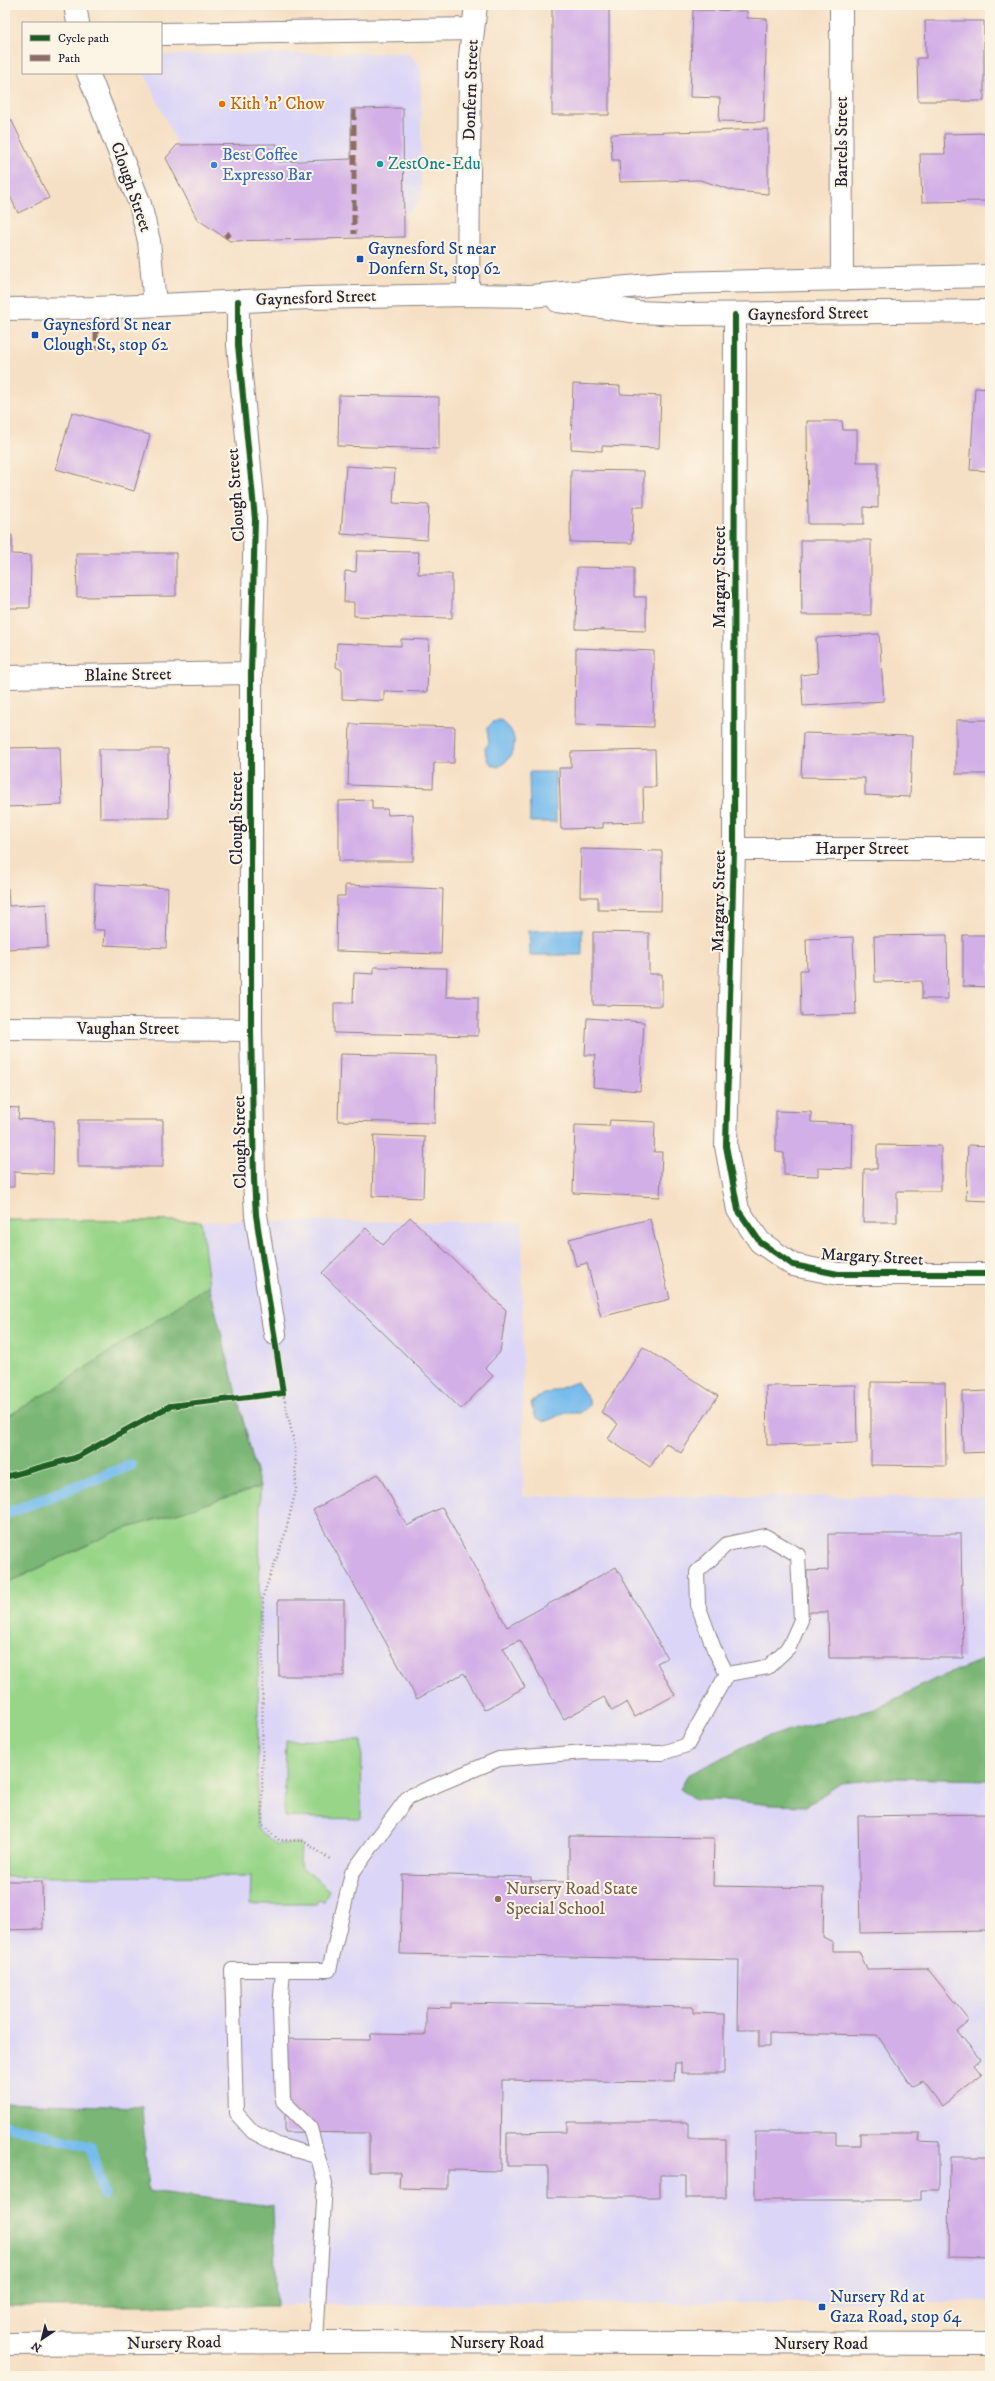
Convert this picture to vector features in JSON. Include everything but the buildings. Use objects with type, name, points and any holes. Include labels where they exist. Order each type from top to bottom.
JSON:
[{"type":"street","points":[[75,5],[78,22]]},
{"type":"street","name":"Donfern Street","points":[[468,295],[470,56],[476,5]]},
{"type":"street","name":"Bartels Street","points":[[841,5],[842,278]]},
{"type":"street","points":[[162,34],[474,29]]},
{"type":"street","name":"Clough Street","points":[[88,74],[140,204],[149,241],[154,305]]},
{"type":"street","name":"Gaynesford Street","points":[[5,309],[468,295],[531,296],[671,283],[842,278],[990,276]]},
{"type":"street","name":"Gaynesford Street","points":[[531,296],[588,306],[638,312],[735,315],[990,312]]},
{"type":"street","name":"Clough Street","points":[[238,301],[238,345],[255,519],[251,673],[251,1030],[256,1215],[275,1334]]},
{"type":"street","name":"Margary Street","points":[[735,315],[734,849],[726,1146],[738,1210],[760,1242],[794,1265],[838,1274],[990,1274]]},
{"type":"street","name":"Blaine Street","points":[[5,678],[251,673]]},
{"type":"street","name":"Harper Street","points":[[734,849],[990,849]]},
{"type":"street","name":"Vaughan Street","points":[[5,1028],[251,1030]]},
{"type":"street","name":"Nursery Road","points":[[5,2344],[316,2342],[990,2344]]},
{"type":"lane","points":[[766,1536],[798,1555],[800,1620],[789,1647],[768,1667],[727,1674],[714,1649],[698,1605],[697,1572],[727,1544],[766,1536]]},
{"type":"lane","points":[[316,2156],[278,2145],[253,2132],[236,2113],[232,1970],[329,1970],[352,1873],[408,1797],[499,1759],[584,1752],[662,1753],[687,1745],[727,1674]]},
{"type":"lane","points":[[283,1970],[280,2009],[283,2101],[310,2128],[324,2183],[316,2342]]},
{"type":"path","points":[[282,1386],[295,1447],[296,1490],[285,1534],[263,1596],[262,1825],[279,1840],[303,1841],[352,1873]]},
{"type":"path","points":[[276,1394],[284,1393]]},
{"type":"shaded area","points":[[408,53],[421,67],[421,202],[390,225],[207,209],[145,75],[162,74],[162,55]]},
{"type":"shaded area","name":"Nursery Road State Special School","points":[[5,1220],[522,1222],[523,1496],[990,1497],[990,2302],[5,2306]]},
{"type":"green space","points":[[5,1220],[201,1221],[209,1285],[60,1385],[5,1418]]},
{"type":"green space","points":[[209,1285],[260,1487],[115,1532],[5,1584],[5,1418],[60,1385]]},
{"type":"green space","points":[[260,1487],[257,1828],[276,1844],[301,1843],[300,1866],[330,1890],[324,1901],[318,1900],[316,1904],[250,1904],[251,1876],[5,1877],[5,1584],[115,1532]]},
{"type":"green space","points":[[990,1657],[990,1780],[893,1778],[841,1783],[806,1806],[771,1805],[727,1800],[696,1800],[680,1789],[688,1775],[749,1744],[789,1730],[875,1709],[937,1678]]},
{"type":"green space","points":[[286,1740],[362,1741],[361,1819],[284,1817]]},
{"type":"green space","points":[[5,2103],[142,2107],[148,2191],[273,2206],[276,2306],[5,2306]]},
{"type":"water","points":[[501,721],[512,732],[514,745],[513,751],[509,757],[498,767],[489,763],[485,748],[489,743],[487,728],[493,722]]},
{"type":"water","points":[[529,772],[555,772],[556,822],[530,822]]},
{"type":"water","points":[[582,929],[582,955],[530,955],[529,931]]},
{"type":"water","points":[[577,1382],[589,1400],[589,1406],[580,1413],[564,1413],[549,1420],[542,1421],[535,1416],[531,1404],[537,1397]]},
{"type":"waterway","points":[[5,1514],[131,1465]]},
{"type":"waterway","points":[[5,2125],[90,2147],[104,2195]]},
{"type":"marked path","points":[[354,110],[354,234]]},
{"type":"marked path","points":[[225,237],[230,233]]},
{"type":"marked path","points":[[96,331],[96,350]]},
{"type":"cycle path","points":[[5,1477],[75,1458],[170,1406],[283,1393],[256,1215],[254,1179],[251,1030],[251,673],[255,519],[238,345],[238,301]]},
{"type":"cycle path","points":[[735,315],[734,849],[726,1146],[738,1210],[760,1242],[793,1265],[838,1274],[990,1274]]},
{"type":"place","name":"Kith 'n' Chow","points":[[222,104]]},
{"type":"place","name":"ZestOne-Edu","points":[[380,164]]},
{"type":"place","name":"Best Coffee Expresso Bar","points":[[214,165]]},
{"type":"place","name":"Gaynesford St near Donfern St, stop 62","points":[[360,259]]},
{"type":"place","name":"Gaynesford St near Clough St, stop 62","points":[[35,335]]},
{"type":"place","name":"Nursery Road State Special School","points":[[498,1899]]},
{"type":"place","name":"Nursery Rd at Gaza Road, stop 64","points":[[822,2307]]}]
